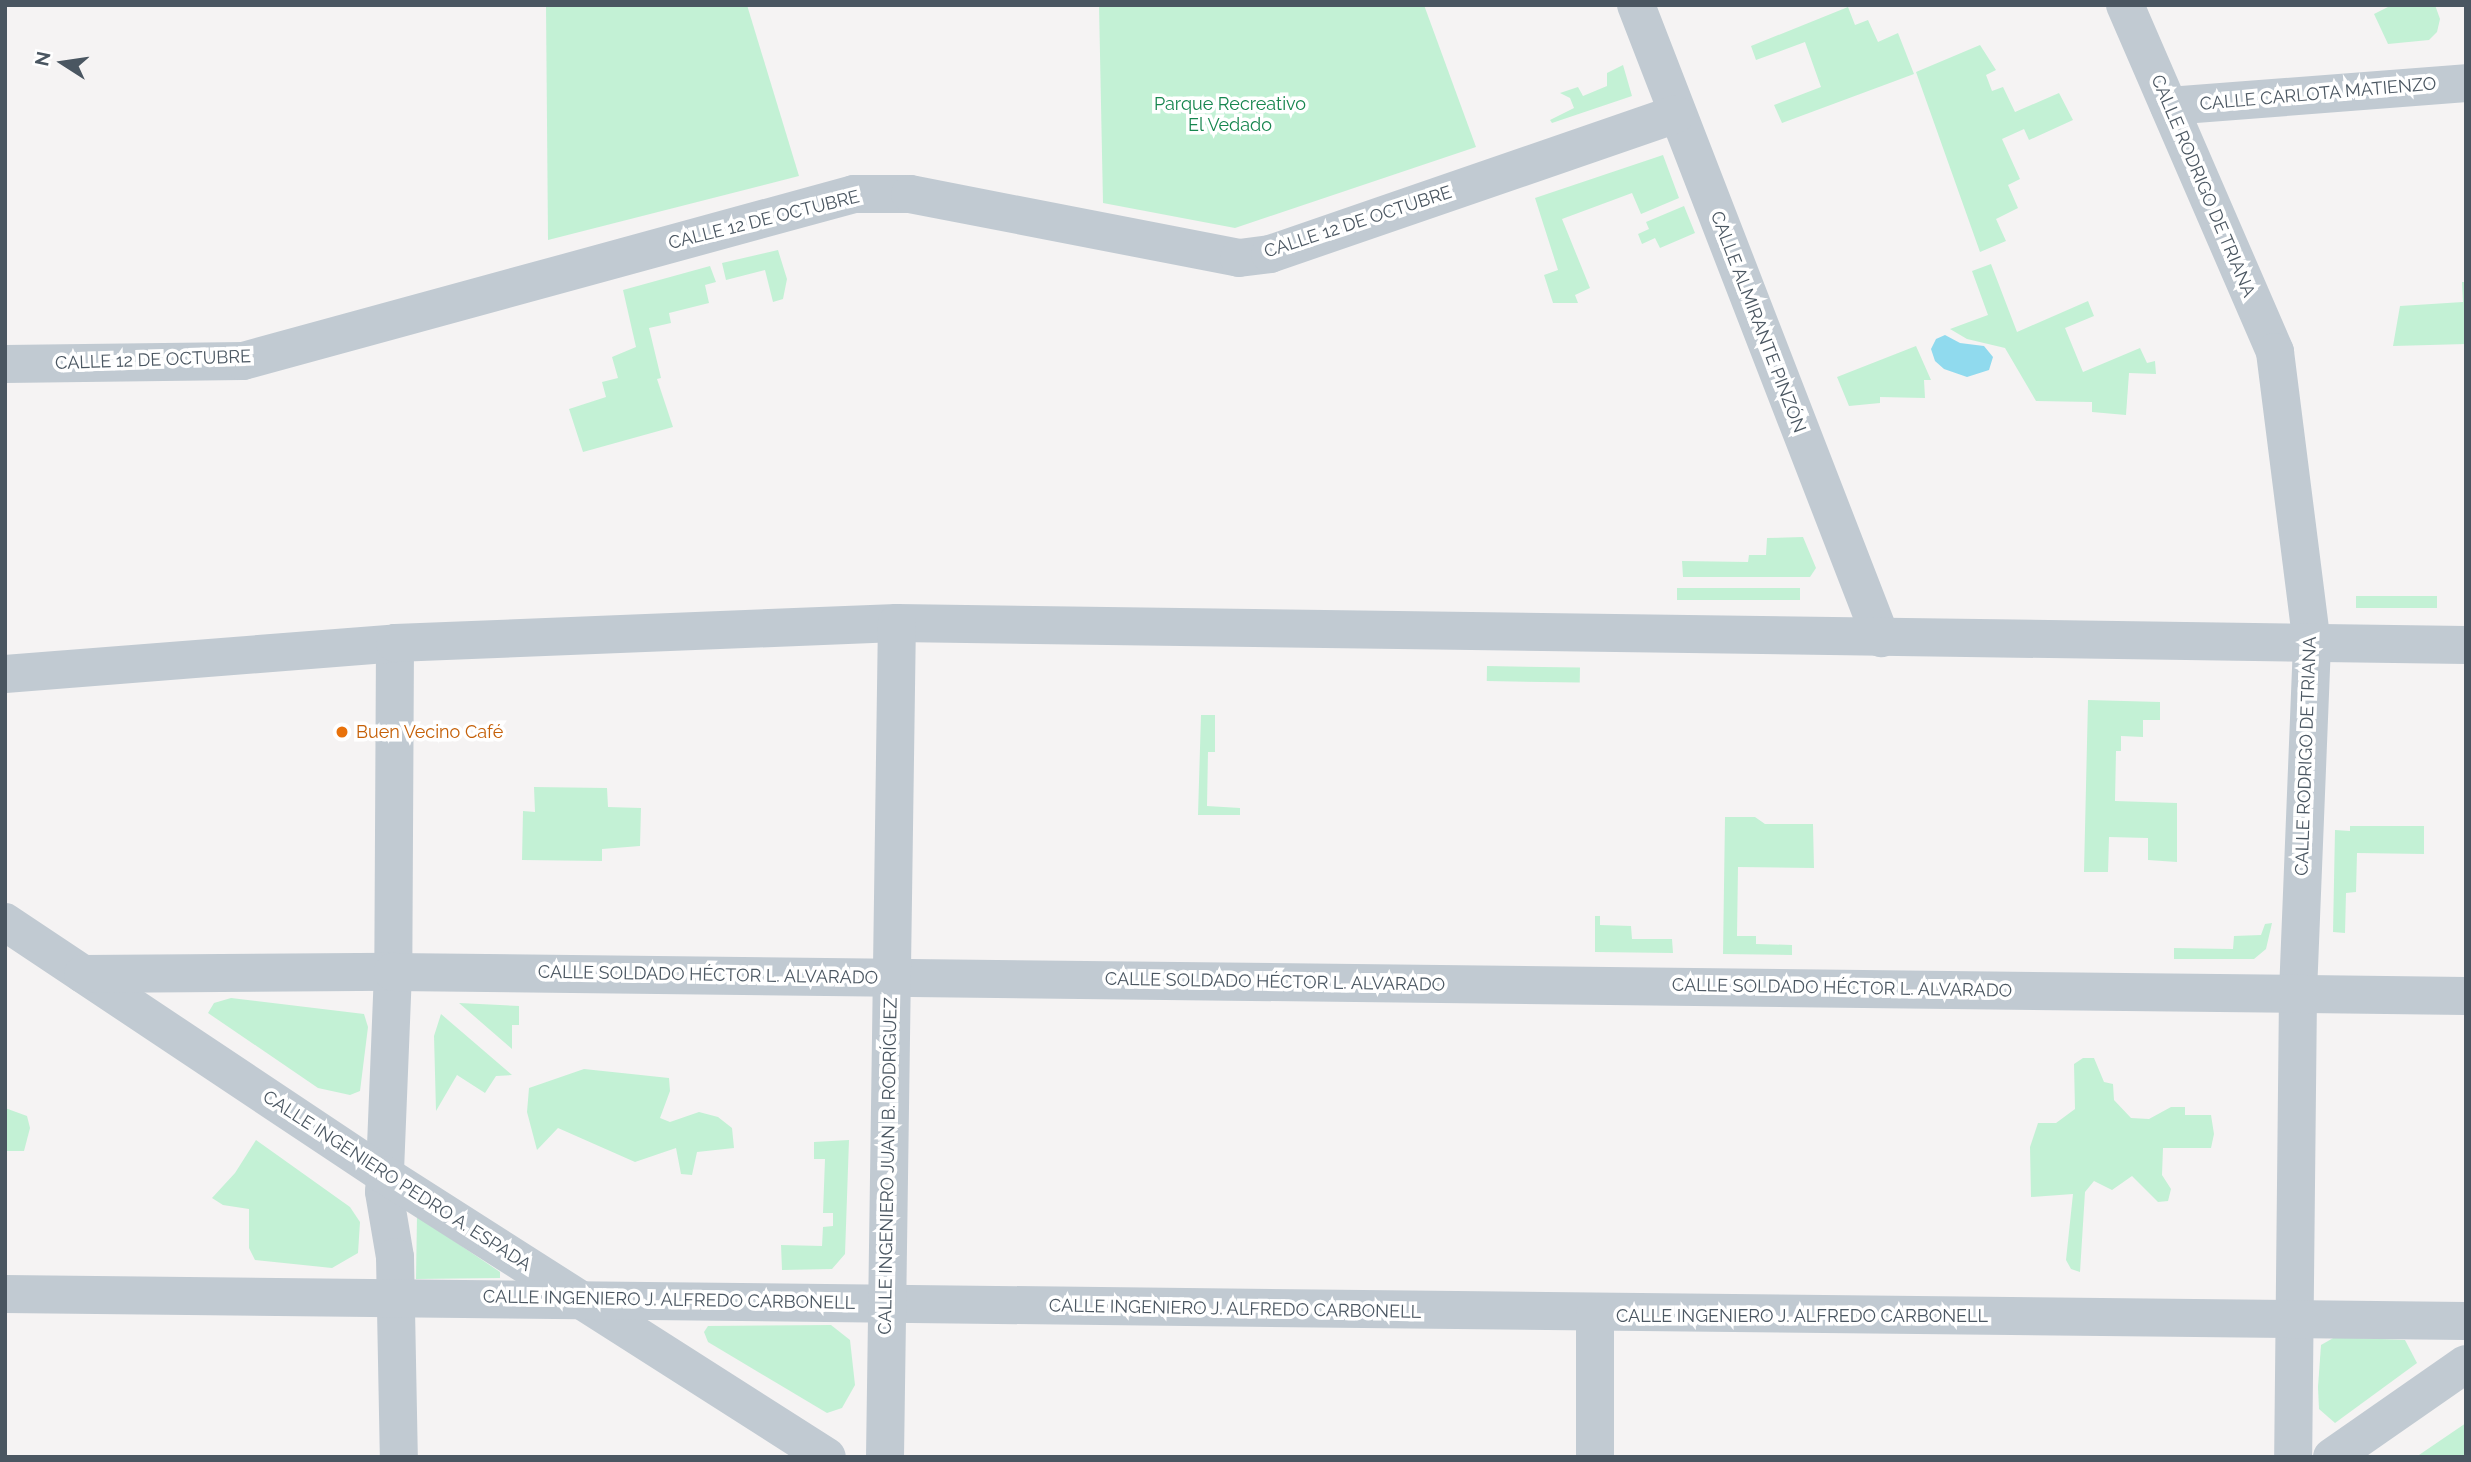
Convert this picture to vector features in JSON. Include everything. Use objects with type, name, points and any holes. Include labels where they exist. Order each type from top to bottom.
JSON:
[{"type":"street","name":"CALLE ALMIRANTE PINZÓN","points":[[1636,5],[1881,638]]},
{"type":"street","name":"CALLE RODRIGO DE TRIANA","points":[[2125,5],[2275,352],[2312,644],[2298,994],[2293,1457]]},
{"type":"street","name":"CALLE CARLOTA MATIENZO","points":[[2169,106],[2466,83]]},
{"type":"street","name":"CALLE 12 DE OCTUBRE","points":[[5,364],[243,361],[853,194],[910,194],[1239,258],[1270,254],[1676,114]]},
{"type":"street","points":[[5,674],[395,643],[897,624],[2466,645]]},
{"type":"street","name":"CALLE INGENIERO JUAN B. RODRÍGUEZ","points":[[885,1457],[885,1304],[897,624]]},
{"type":"street","points":[[395,643],[393,972],[385,1175],[396,1297],[399,1457]]},
{"type":"street","name":"CALLE INGENIERO PEDRO A. ESPADA","points":[[5,922],[385,1175],[827,1457]]},
{"type":"street","name":"CALLE SOLDADO HÉCTOR L. ALVARADO","points":[[83,974],[393,972],[2466,996]]},
{"type":"street","name":"CALLE INGENIERO J. ALFREDO CARBONELL","points":[[5,1294],[578,1299],[1595,1315],[2466,1321]]},
{"type":"street","points":[[1595,1315],[1595,1457]]},
{"type":"street","points":[[2332,1457],[2466,1364]]},
{"type":"green space","points":[[546,5],[747,5],[799,176],[548,240]]},
{"type":"green space","name":"Parque Recreativo El Vedado","points":[[1099,5],[1424,5],[1476,147],[1235,228],[1103,203]]},
{"type":"green space","points":[[2392,5],[2435,5],[2440,19],[2437,32],[2429,40],[2388,44],[2374,14]]},
{"type":"green space","points":[[1848,7],[1855,25],[1868,20],[1878,42],[1898,33],[1914,74],[1782,123],[1774,105],[1821,87],[1805,42],[1756,60],[1751,46]]},
{"type":"green space","points":[[1980,45],[1996,70],[1986,75],[1992,91],[2003,87],[2015,112],[2059,93],[2073,120],[2029,140],[2024,129],[2002,139],[2020,179],[2008,185],[2018,208],[1996,219],[2006,241],[1980,252],[1916,72]]},
{"type":"green space","points":[[1623,65],[1632,96],[1552,123],[1550,120],[1574,108],[1570,98],[1560,93],[1578,87],[1583,96],[1607,86],[1607,73]]},
{"type":"green space","points":[[1663,155],[1679,198],[1641,214],[1632,193],[1562,219],[1590,288],[1575,295],[1578,303],[1553,303],[1544,275],[1558,270],[1535,198]]},
{"type":"green space","points":[[1684,206],[1695,233],[1660,248],[1655,238],[1642,244],[1638,234],[1649,229],[1646,222]]},
{"type":"green space","points":[[778,250],[787,279],[783,299],[773,302],[765,270],[726,280],[722,263]]},
{"type":"green space","points":[[1991,264],[2017,332],[2088,301],[2094,316],[2065,328],[2083,372],[2140,348],[2147,363],[2155,361],[2156,374],[2129,373],[2126,415],[2092,412],[2092,402],[2036,401],[2005,348],[1967,339],[1950,329],[1988,315],[1972,271]]},
{"type":"green space","points":[[710,266],[716,282],[705,285],[709,303],[669,313],[671,323],[649,328],[661,378],[657,379],[673,427],[583,452],[569,409],[606,397],[602,382],[618,378],[612,357],[636,347],[623,290]]},
{"type":"green space","points":[[2462,282],[2466,282],[2466,344],[2393,346],[2400,306],[2463,302]]},
{"type":"green space","points":[[1916,346],[1931,380],[1924,380],[1925,398],[1880,397],[1880,403],[1849,406],[1837,377]]},
{"type":"green space","points":[[1803,537],[1816,568],[1810,577],[1683,577],[1682,561],[1748,562],[1749,555],[1766,555],[1767,538]]},
{"type":"green space","points":[[1677,588],[1800,588],[1800,600],[1677,600]]},
{"type":"green space","points":[[2356,596],[2437,596],[2437,608],[2356,608]]},
{"type":"green space","points":[[1487,666],[1580,668],[1580,683],[1487,681]]},
{"type":"green space","points":[[2088,700],[2160,702],[2160,720],[2143,720],[2143,737],[2121,736],[2121,751],[2116,751],[2115,801],[2177,803],[2177,862],[2148,860],[2148,838],[2109,837],[2108,872],[2084,872]]},
{"type":"green space","points":[[1201,715],[1215,715],[1215,752],[1208,752],[1207,806],[1240,808],[1240,815],[1198,815]]},
{"type":"green space","points":[[534,787],[607,788],[608,807],[641,808],[640,846],[602,849],[602,861],[522,860],[523,811],[535,812]]},
{"type":"green space","points":[[1725,817],[1755,817],[1765,824],[1813,824],[1814,868],[1738,867],[1737,936],[1756,936],[1756,944],[1792,945],[1792,955],[1723,954]]},
{"type":"green space","points":[[2350,826],[2424,826],[2424,854],[2357,853],[2356,892],[2346,893],[2345,933],[2333,932],[2335,830],[2350,831]]},
{"type":"green space","points":[[1595,916],[1600,916],[1600,925],[1631,926],[1632,939],[1672,939],[1673,953],[1595,952]]},
{"type":"green space","points":[[2272,923],[2266,949],[2254,959],[2174,959],[2174,948],[2233,949],[2234,936],[2261,935],[2265,924]]},
{"type":"green space","points":[[231,998],[364,1014],[368,1027],[360,1091],[350,1095],[318,1088],[208,1013],[214,1003]]},
{"type":"green space","points":[[459,1003],[519,1006],[519,1025],[512,1025],[512,1049]]},
{"type":"green space","points":[[441,1014],[512,1075],[496,1076],[485,1093],[457,1075],[436,1111],[434,1036]]},
{"type":"green space","points":[[2083,1058],[2094,1058],[2104,1082],[2113,1084],[2114,1100],[2131,1118],[2149,1119],[2171,1107],[2185,1107],[2185,1115],[2211,1115],[2214,1134],[2211,1148],[2163,1148],[2162,1175],[2171,1189],[2168,1201],[2158,1202],[2132,1176],[2112,1190],[2094,1181],[2085,1192],[2080,1272],[2071,1269],[2066,1260],[2073,1194],[2031,1197],[2030,1147],[2038,1123],[2056,1123],[2075,1109],[2074,1064]]},
{"type":"green space","points":[[584,1069],[669,1078],[670,1091],[660,1118],[670,1122],[699,1112],[718,1117],[732,1128],[734,1148],[697,1152],[692,1175],[681,1174],[676,1148],[635,1162],[558,1128],[537,1150],[527,1112],[529,1088]]},
{"type":"green space","points":[[5,1108],[27,1116],[30,1128],[24,1151],[5,1151]]},
{"type":"green space","points":[[256,1140],[350,1207],[360,1222],[358,1253],[332,1268],[255,1260],[249,1248],[249,1209],[223,1205],[212,1198],[235,1173]]},
{"type":"green space","points":[[849,1140],[845,1254],[832,1269],[782,1270],[781,1245],[822,1246],[823,1227],[833,1226],[833,1213],[823,1213],[825,1159],[814,1159],[814,1142]]},
{"type":"green space","points":[[417,1216],[500,1272],[500,1278],[416,1279]]},
{"type":"green space","points":[[831,1325],[850,1340],[855,1385],[842,1408],[827,1413],[708,1342],[704,1332],[708,1326]]},
{"type":"green space","points":[[2335,1337],[2405,1340],[2417,1363],[2335,1423],[2319,1409],[2318,1387],[2321,1345]]},
{"type":"green space","points":[[2466,1423],[2466,1457],[2416,1457]]},
{"type":"water","points":[[1945,335],[1960,343],[1984,346],[1993,357],[1989,370],[1967,377],[1944,369],[1935,361],[1931,349],[1936,339]]},
{"type":"place","name":"Buen Vecino Café","points":[[342,732]]}]
